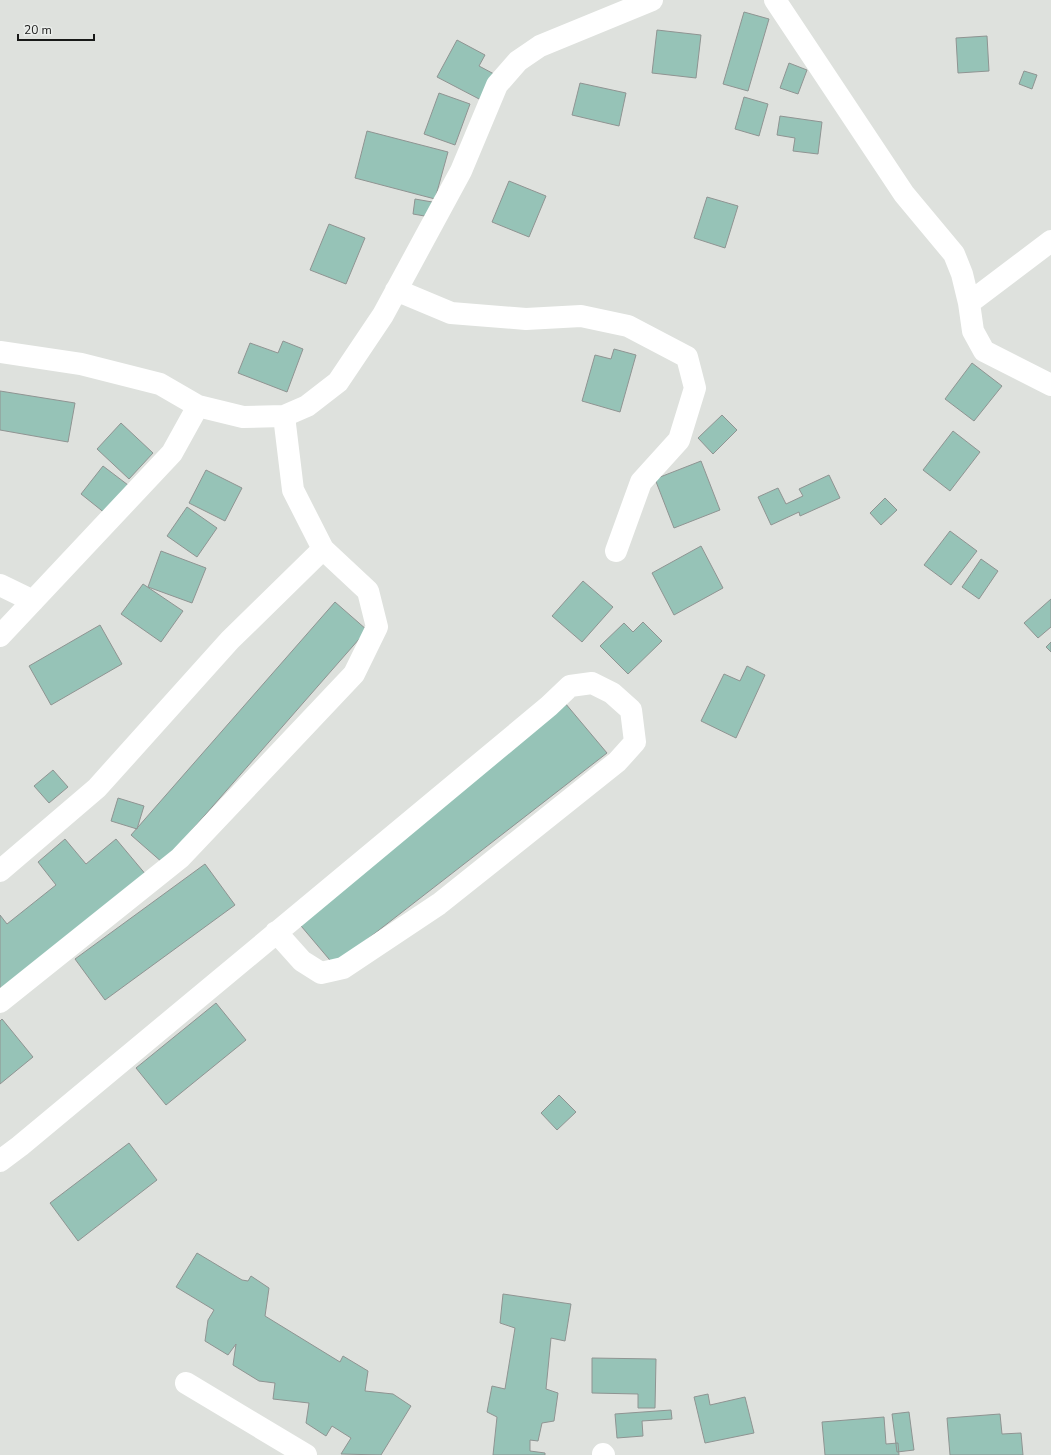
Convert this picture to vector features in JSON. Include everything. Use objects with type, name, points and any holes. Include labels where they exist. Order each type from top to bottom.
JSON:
[{"type":"street","points":[[0,352],[81,364],[160,384],[198,406],[243,417],[284,416],[307,406],[338,382],[383,315],[462,171],[497,85],[518,61],[540,46],[652,0]]},
{"type":"street","points":[[775,0],[904,194],[954,254],[962,274],[970,303],[973,331],[984,351],[1051,385]]},
{"type":"street","points":[[970,303],[1051,241]]},
{"type":"street","points":[[396,290],[451,313],[526,319],[581,316],[628,326],[687,357],[694,388],[679,440],[641,482],[616,550]]},
{"type":"street","points":[[0,636],[172,453],[198,406]]},
{"type":"street","points":[[0,1002],[180,858],[354,674],[377,627],[368,591],[322,549],[293,490],[284,416]]},
{"type":"street","points":[[0,871],[97,788],[230,640],[322,549]]},
{"type":"street","points":[[0,585],[34,601]]},
{"type":"street","points":[[0,1161],[20,1146],[276,932],[549,706],[570,686],[592,682],[612,693],[631,710],[635,742],[617,762],[439,904],[366,955],[343,968],[321,973],[302,962],[276,932]]},
{"type":"street","points":[[186,1383],[306,1455]]},
{"type":"building","points":[[744,12],[769,19],[748,91],[723,84]]},
{"type":"building","points":[[657,30],[701,35],[696,78],[652,73]]},
{"type":"building","points":[[987,36],[989,71],[958,73],[956,38]]},
{"type":"building","points":[[457,40],[485,55],[479,66],[494,74],[481,100],[437,77]]},
{"type":"building","points":[[789,63],[807,70],[798,94],[780,88]]},
{"type":"building","points":[[1024,71],[1037,75],[1032,89],[1019,84]]},
{"type":"building","points":[[580,83],[626,93],[619,126],[572,115]]},
{"type":"building","points":[[439,93],[470,104],[455,145],[424,134]]},
{"type":"building","points":[[744,97],[768,104],[759,136],[735,129]]},
{"type":"building","points":[[780,116],[822,122],[818,154],[793,151],[795,138],[777,135]]},
{"type":"building","points":[[367,131],[448,152],[435,199],[355,178]]},
{"type":"building","points":[[509,181],[546,196],[529,237],[492,222]]},
{"type":"building","points":[[707,197],[738,206],[725,248],[694,238]]},
{"type":"building","points":[[415,199],[438,203],[436,218],[413,214]]},
{"type":"building","points":[[329,224],[365,238],[346,284],[310,270]]},
{"type":"building","points":[[283,341],[303,349],[287,392],[238,373],[250,343],[278,353]]},
{"type":"building","points":[[614,349],[636,355],[620,412],[582,401],[595,355],[611,359]]},
{"type":"building","points":[[972,363],[1002,386],[974,421],[945,399]]},
{"type":"building","points":[[0,391],[75,403],[68,442],[0,430]]},
{"type":"building","points":[[722,415],[737,430],[713,454],[698,438]]},
{"type":"building","points":[[121,423],[153,453],[129,479],[97,449]]},
{"type":"building","points":[[953,431],[980,452],[950,491],[923,470]]},
{"type":"building","points":[[701,461],[720,510],[674,528],[655,479]]},
{"type":"building","points":[[103,466],[128,485],[106,514],[81,494]]},
{"type":"building","points":[[206,470],[242,488],[225,521],[189,503]]},
{"type":"building","points":[[829,475],[840,498],[800,516],[799,512],[771,525],[758,497],[778,488],[786,504],[803,496],[799,489]]},
{"type":"building","points":[[885,498],[897,510],[881,525],[870,513]]},
{"type":"building","points":[[187,507],[217,528],[197,557],[167,536]]},
{"type":"building","points":[[950,531],[977,551],[951,585],[924,565]]},
{"type":"building","points":[[701,546],[723,588],[674,615],[652,573]]},
{"type":"building","points":[[161,551],[206,568],[192,603],[148,587]]},
{"type":"building","points":[[981,559],[998,571],[979,599],[962,587]]},
{"type":"building","points":[[583,581],[613,607],[582,642],[552,616]]},
{"type":"building","points":[[143,584],[183,611],[161,642],[121,614]]},
{"type":"building","points":[[1051,599],[1051,627],[1038,638],[1024,623]]},
{"type":"building","points":[[335,602],[367,630],[163,863],[131,835]]},
{"type":"building","points":[[643,622],[662,641],[628,674],[600,646],[624,623],[633,632]]},
{"type":"building","points":[[100,625],[122,664],[51,705],[29,666]]},
{"type":"building","points":[[1051,642],[1051,652],[1046,647]]},
{"type":"building","points":[[747,666],[765,675],[736,738],[701,721],[724,674],[740,681]]},
{"type":"building","points":[[565,703],[607,753],[334,965],[296,920]]},
{"type":"building","points":[[53,770],[68,787],[49,803],[34,786]]},
{"type":"building","points":[[118,798],[144,806],[137,829],[111,821]]},
{"type":"building","points":[[65,839],[86,864],[116,839],[147,876],[0,996],[0,915],[7,924],[56,885],[38,862]]},
{"type":"building","points":[[205,864],[235,905],[105,1000],[75,959]]},
{"type":"building","points":[[216,1003],[246,1040],[166,1105],[136,1068]]},
{"type":"building","points":[[2,1019],[33,1057],[0,1084],[0,1021]]},
{"type":"building","points":[[559,1095],[576,1112],[557,1130],[541,1113]]},
{"type":"building","points":[[129,1143],[157,1180],[78,1241],[50,1203]]},
{"type":"building","points":[[197,1253],[242,1280],[248,1281],[251,1276],[269,1288],[265,1316],[340,1362],[343,1356],[368,1371],[365,1391],[393,1394],[411,1406],[381,1455],[341,1454],[351,1438],[332,1426],[326,1436],[306,1423],[309,1403],[273,1399],[275,1383],[259,1381],[233,1365],[236,1344],[228,1355],[205,1341],[208,1320],[214,1310],[176,1287]]},
{"type":"building","points":[[503,1294],[571,1304],[565,1341],[551,1338],[546,1389],[558,1393],[554,1421],[542,1423],[538,1441],[530,1440],[530,1451],[545,1453],[545,1455],[493,1455],[497,1417],[487,1412],[492,1386],[505,1389],[515,1328],[500,1323]]},
{"type":"building","points":[[592,1358],[656,1359],[655,1408],[638,1408],[638,1394],[592,1393]]},
{"type":"building","points":[[708,1394],[710,1405],[745,1397],[754,1433],[705,1443],[694,1397]]},
{"type":"building","points":[[671,1410],[672,1419],[642,1421],[643,1436],[617,1438],[615,1414]]},
{"type":"building","points":[[909,1412],[914,1450],[897,1452],[892,1414]]},
{"type":"building","points":[[1000,1414],[1002,1434],[1021,1433],[1023,1455],[950,1455],[947,1418]]},
{"type":"building","points":[[884,1417],[886,1444],[898,1443],[899,1455],[825,1455],[822,1422]]}]
